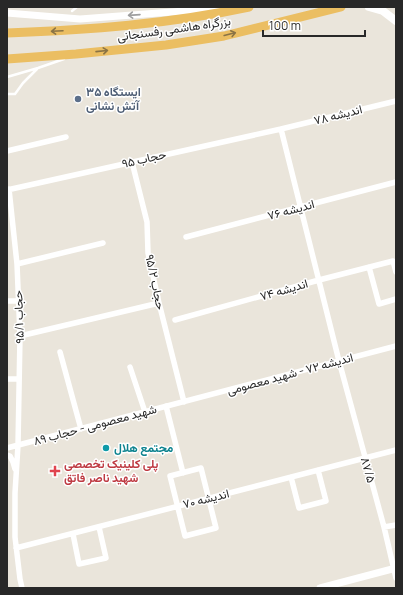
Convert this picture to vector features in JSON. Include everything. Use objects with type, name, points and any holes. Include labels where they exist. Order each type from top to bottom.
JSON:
[{"type":"highway","name":"بزرگراه هاشمی رفسنجانی","points":[[7,33],[75,30],[163,22],[221,13],[248,7]]},
{"type":"highway","name":"بزرگراه هاشمی رفسنجانی","points":[[7,59],[166,45],[224,36],[341,7]]},
{"type":"main road","points":[[369,7],[383,11],[396,21]]},
{"type":"street","points":[[7,13],[80,19],[243,7]]},
{"type":"street","name":"اندیشه ۷۸","points":[[281,129],[396,101]]},
{"type":"street","name":"حجاب ۹۵","points":[[8,190],[281,129]]},
{"type":"street","name":"۸۷/۵","points":[[281,129],[339,361],[395,568],[396,578]]},
{"type":"street","points":[[7,151],[66,137]]},
{"type":"street","name":"حجاب ۹۵/۲","points":[[132,162],[147,222],[148,253],[184,402]]},
{"type":"street","name":"اندیشه ۷۶","points":[[186,237],[396,182]]},
{"type":"street","name":"حجاب ۹۵/۱","points":[[8,190],[17,264],[19,301],[20,336],[15,537],[22,588]]},
{"type":"street","points":[[17,264],[103,243]]},
{"type":"street","name":"اندیشه ۷۴","points":[[175,320],[393,261],[396,272]]},
{"type":"street","points":[[369,267],[379,304],[396,299]]},
{"type":"street","points":[[7,301],[19,301]]},
{"type":"street","points":[[20,336],[159,303]]},
{"type":"street","name":"اندیشه ۷۲ - شهید معصومی","points":[[184,402],[396,346]]},
{"type":"street","points":[[60,352],[81,429]]},
{"type":"street","points":[[130,367],[145,412]]},
{"type":"street","points":[[7,379],[19,379]]},
{"type":"street","name":"شهید معصومی - حجاب ۸۹","points":[[7,448],[184,402]]},
{"type":"street","points":[[166,406],[183,473]]},
{"type":"street","name":"اندیشه ۷۰","points":[[16,548],[396,450]]},
{"type":"street","points":[[7,455],[10,456],[13,462],[16,477]]},
{"type":"street","points":[[201,468],[209,499],[216,528],[185,536],[170,476],[201,468]]},
{"type":"street","points":[[291,477],[299,508],[326,501],[318,470]]},
{"type":"street","points":[[384,527],[396,525]]},
{"type":"street","points":[[73,534],[79,564],[106,558],[99,527]]},
{"type":"street","points":[[320,588],[395,568]]},
{"type":"lane","points":[[72,11],[77,7]]},
{"type":"lane","points":[[7,76],[38,68],[76,54]]},
{"type":"lane","points":[[7,94],[15,94],[23,83],[38,68]]},
{"type":"place","name":"ایستگاه ۳۵ آتش نشانی","points":[[78,99]]},
{"type":"place","name":"مجتمع هلال","points":[[106,448]]},
{"type":"place","name":"پلی کلینیک تخصصی شهید ناصر فاتق","points":[[55,471]]}]
